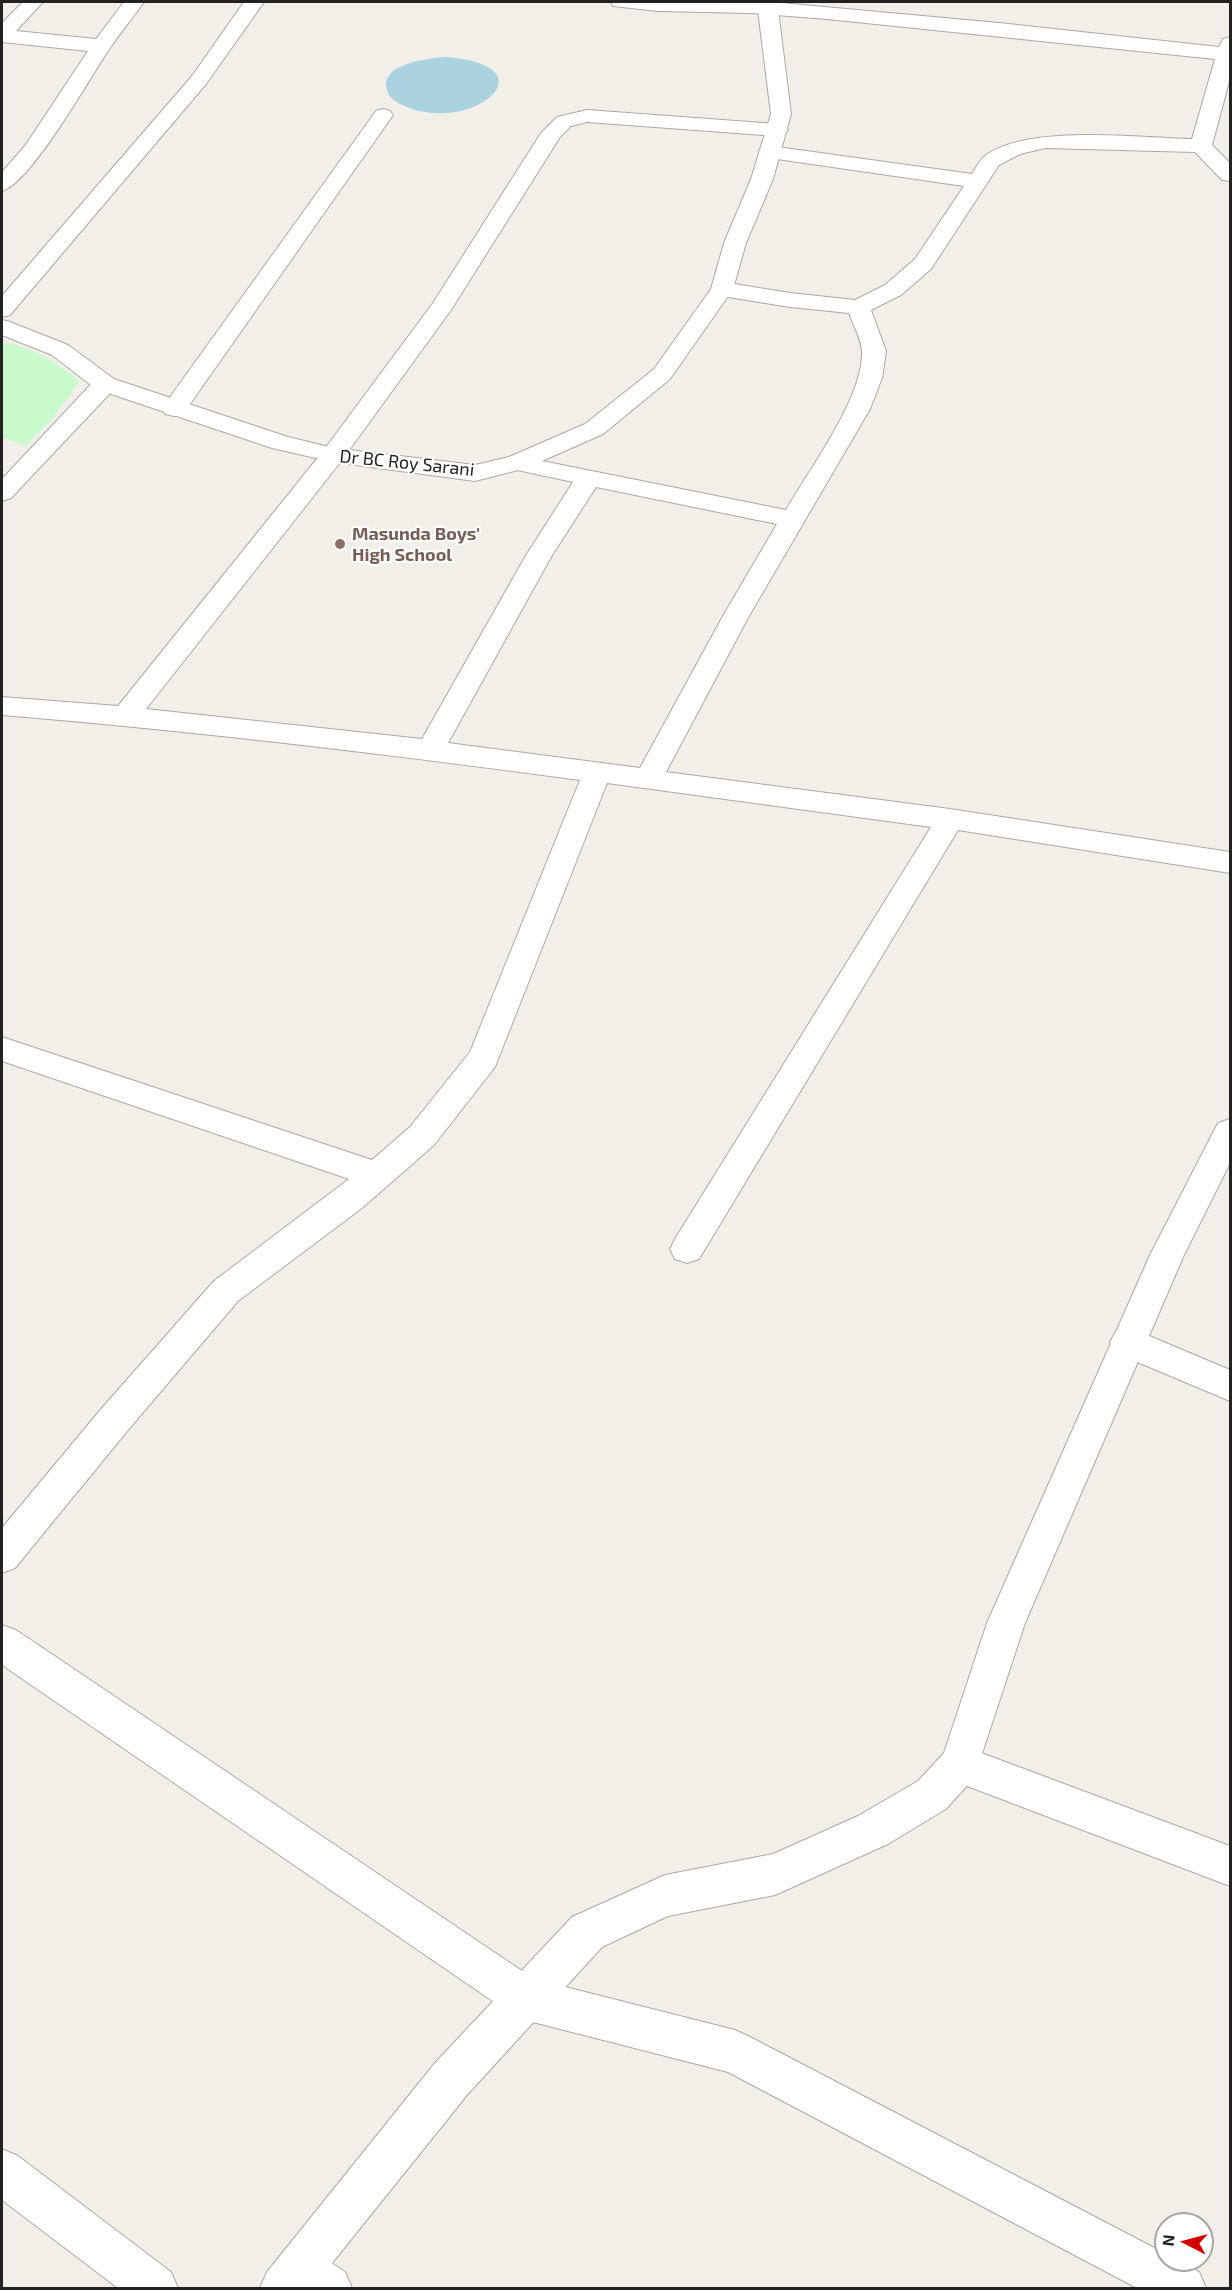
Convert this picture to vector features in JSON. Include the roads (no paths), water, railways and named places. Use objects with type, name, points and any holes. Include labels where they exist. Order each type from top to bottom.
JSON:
[{"type":"street","points":[[2,35],[33,2]]},
{"type":"street","points":[[2,184],[33,150],[100,46],[134,2]]},
{"type":"street","points":[[2,310],[199,80],[254,2]]},
{"type":"street","points":[[620,2],[650,5],[767,5],[1229,48],[1201,146]]},
{"type":"street","name":"Dr BC Roy Sarani","points":[[2,327],[60,350],[105,384],[281,443],[333,455],[475,473],[517,462],[594,429],[663,374],[722,289],[735,243],[762,179],[781,114],[767,5]]},
{"type":"street","points":[[2,35],[100,46]]},
{"type":"street","points":[[174,409],[383,115]]},
{"type":"street","points":[[124,716],[333,455],[443,305],[552,133],[564,122],[587,116],[773,141],[978,181]]},
{"type":"street","points":[[722,289],[790,300],[858,307],[893,290],[923,264],[991,161],[1013,149],[1045,142],[1201,146],[1230,175]]},
{"type":"street","points":[[648,779],[736,615],[858,409],[870,378],[874,351],[858,307]]},
{"type":"street","points":[[2,493],[105,384]]},
{"type":"street","points":[[517,462],[792,519]]},
{"type":"street","points":[[430,750],[538,557],[589,477]]},
{"type":"street","points":[[2,706],[124,716],[430,750],[950,819],[1230,863]]},
{"type":"street","points":[[2,1556],[115,1419],[226,1291],[350,1198],[422,1136],[484,1058],[597,773]]},
{"type":"street","points":[[687,1249],[950,819]]},
{"type":"street","points":[[2,1049],[376,1175]]},
{"type":"street","points":[[304,2282],[451,2079],[587,1932],[665,1896],[775,1874],[873,1830],[932,1795],[960,1764],[1006,1623],[1167,1255],[1230,1132]]},
{"type":"street","points":[[1128,1342],[1230,1386]]},
{"type":"street","points":[[2,1643],[525,1998],[735,2052],[1183,2289]]},
{"type":"street","points":[[960,1764],[1230,1866]]},
{"type":"street","points":[[2,2172],[155,2289]]},
{"type":"water","points":[[447,57],[479,63],[495,73],[499,84],[492,96],[476,106],[455,112],[432,113],[404,106],[390,96],[387,81],[398,68],[418,61]]},
{"type":"place","name":"Masunda Boys' High School","points":[[340,544]]}]
